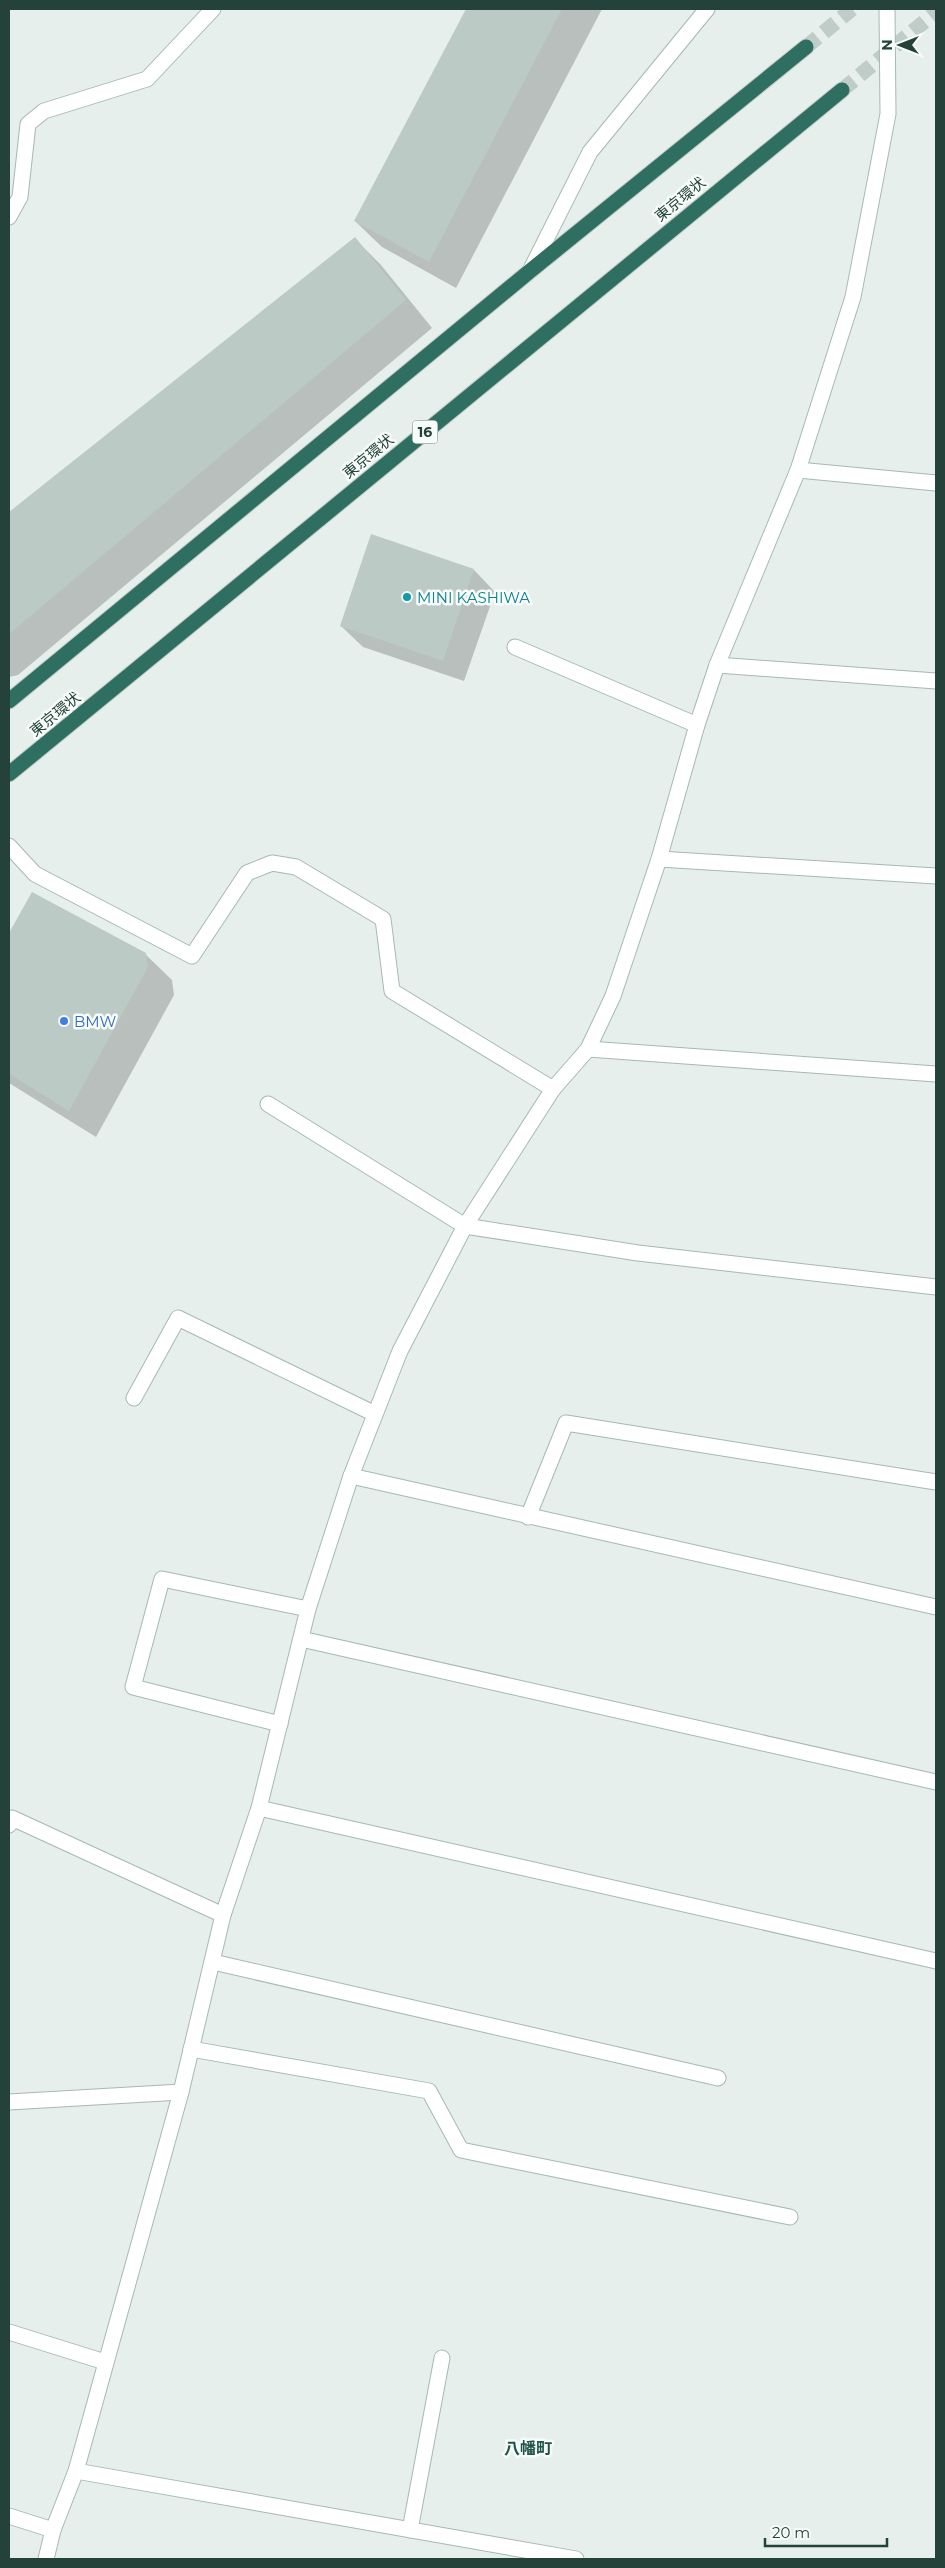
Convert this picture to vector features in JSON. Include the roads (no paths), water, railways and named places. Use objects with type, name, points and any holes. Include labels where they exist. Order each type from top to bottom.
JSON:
[{"type":"highway","points":[[9,701],[530,271],[806,47]]},
{"type":"highway","name":"東京環状","points":[[9,774],[842,90]]},
{"type":"street","points":[[9,217],[20,197],[28,124],[44,111],[147,79],[212,9]]},
{"type":"street","points":[[530,271],[590,152],[707,9]]},
{"type":"street","points":[[46,2559],[53,2530],[76,2471],[181,2092],[224,1915],[259,1808],[308,1609],[351,1476],[400,1351],[466,1226],[553,1089],[588,1049],[612,996],[659,859],[696,725],[717,664],[798,470],[853,296],[879,162],[888,114],[887,9]]},
{"type":"street","points":[[798,470],[936,483]]},
{"type":"street","points":[[515,647],[696,725]]},
{"type":"street","points":[[717,664],[936,680]]},
{"type":"street","points":[[9,846],[35,874],[192,956],[246,872],[272,863],[296,867],[383,919],[392,991],[553,1089]]},
{"type":"street","points":[[659,859],[936,876]]},
{"type":"street","points":[[588,1049],[936,1074]]},
{"type":"street","points":[[268,1104],[466,1226],[638,1253],[936,1287]]},
{"type":"street","points":[[134,1398],[178,1318],[375,1414]]},
{"type":"street","points":[[528,1518],[566,1423],[936,1482]]},
{"type":"street","points":[[351,1476],[528,1518],[936,1607]]},
{"type":"street","points":[[280,1724],[133,1687],[162,1579],[308,1609]]},
{"type":"street","points":[[301,1639],[936,1782]]},
{"type":"street","points":[[259,1808],[936,1962]]},
{"type":"street","points":[[9,1825],[12,1818],[224,1915]]},
{"type":"street","points":[[213,1962],[718,2078]]},
{"type":"street","points":[[191,2049],[429,2091],[461,2150],[790,2217]]},
{"type":"street","points":[[9,2102],[181,2092]]},
{"type":"street","points":[[9,2332],[105,2362]]},
{"type":"street","points":[[410,2530],[442,2358]]},
{"type":"street","points":[[76,2471],[576,2559]]},
{"type":"street","points":[[9,2516],[53,2530]]},
{"type":"tunnel","points":[[806,47],[852,9]]},
{"type":"tunnel","points":[[842,90],[936,12]]},
{"type":"place","name":"MINI KASHIWA","points":[[407,597]]},
{"type":"place","name":"BMW","points":[[64,1021]]},
{"type":"district","name":"八幡町","points":[[528,2448]]}]
